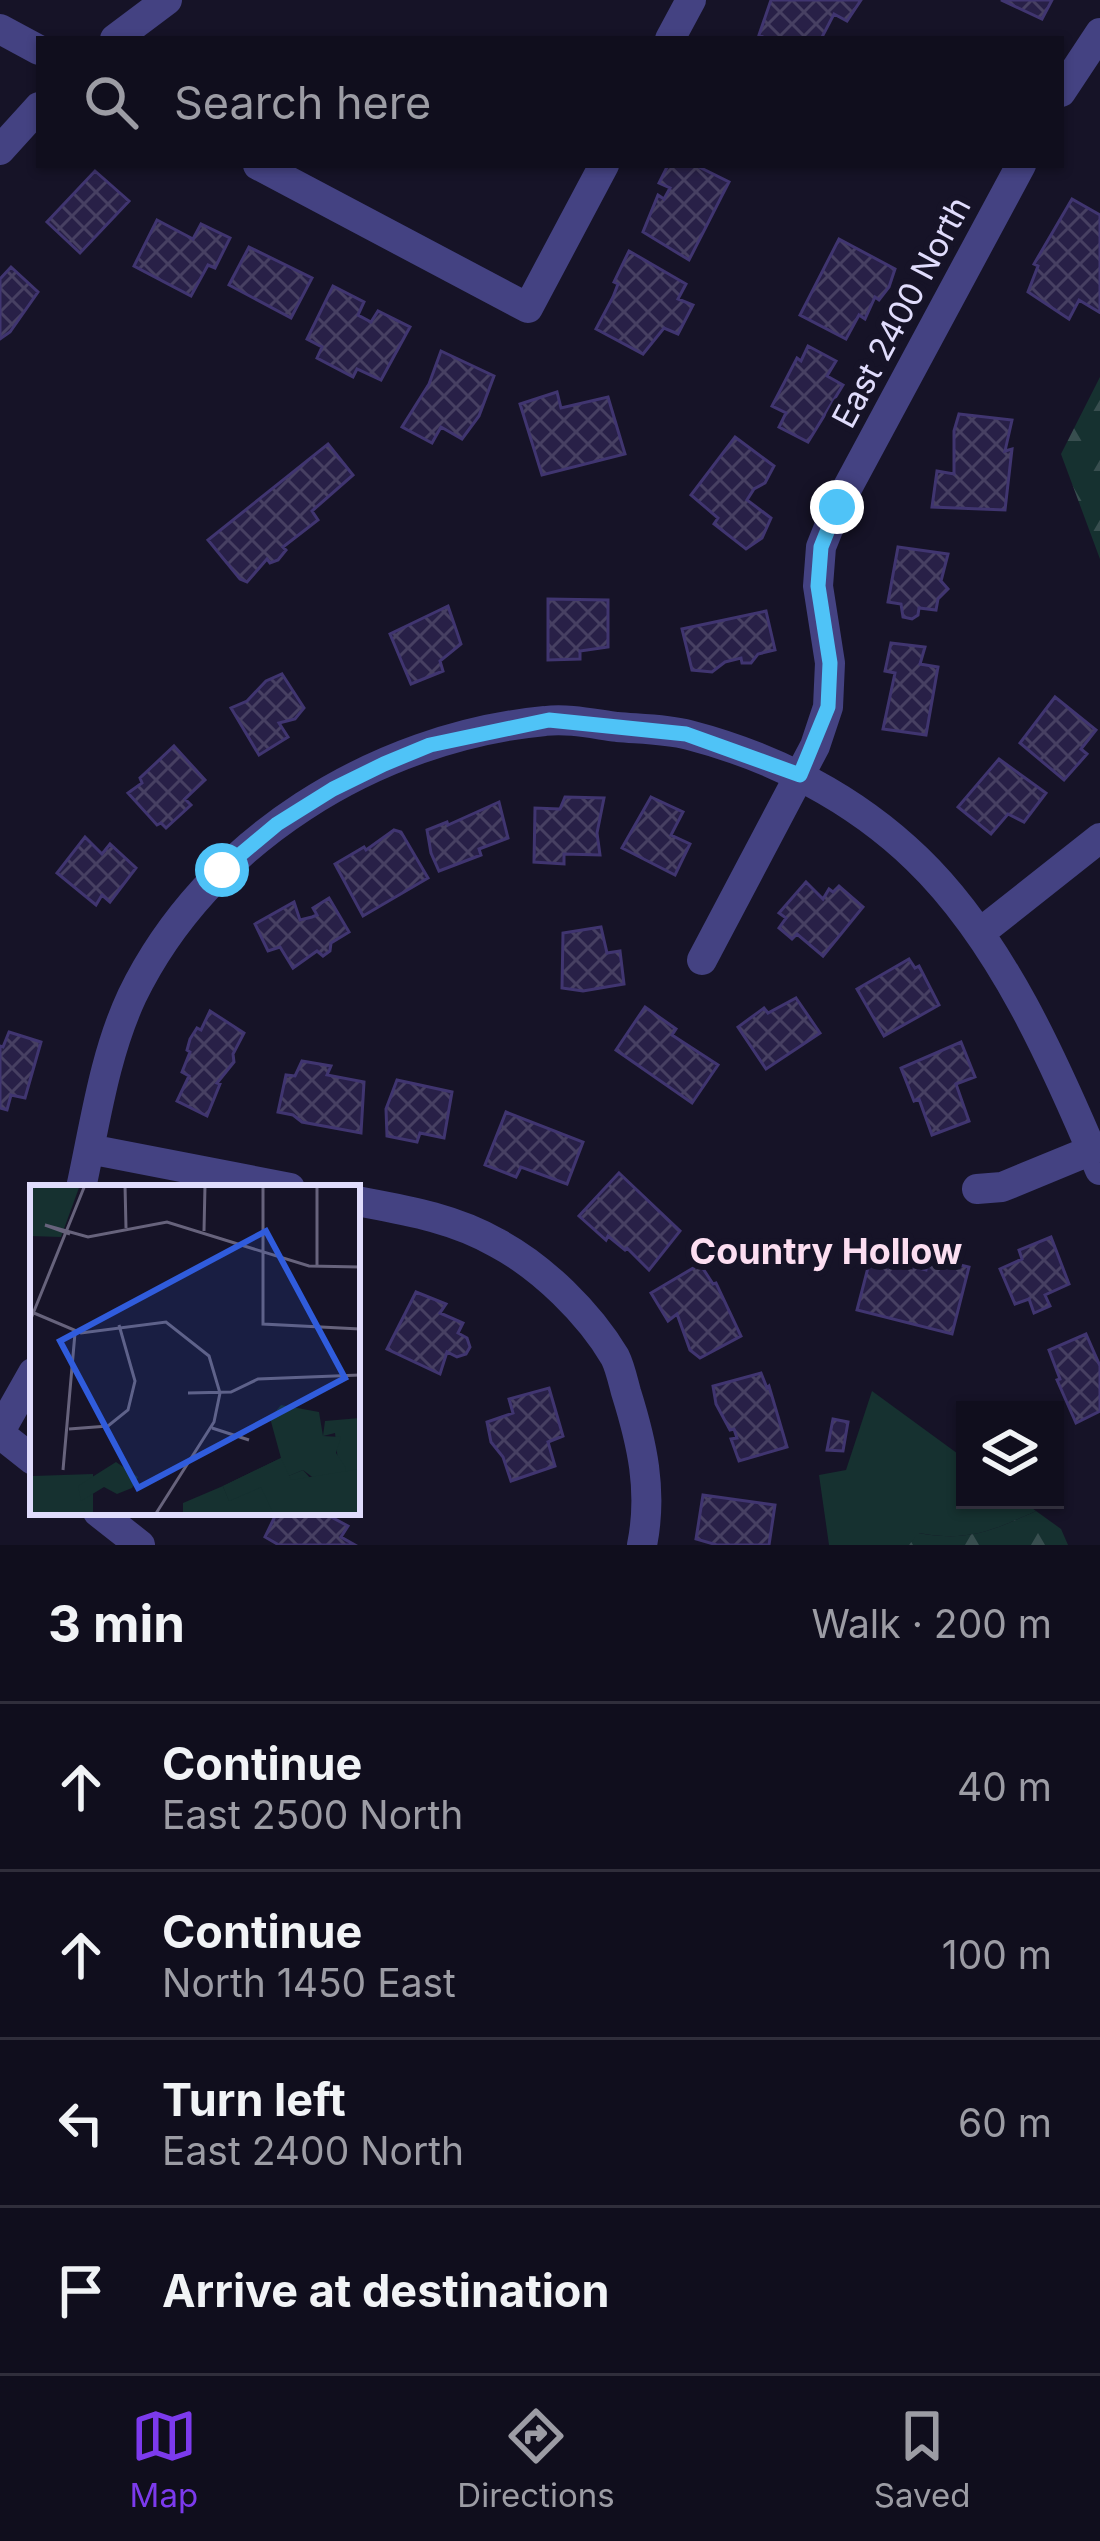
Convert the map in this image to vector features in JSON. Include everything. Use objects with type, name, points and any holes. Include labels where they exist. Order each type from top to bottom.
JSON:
[{"type":"street","points":[[120,36],[167,0]]},
{"type":"street","points":[[672,36],[691,0]]},
{"type":"street","points":[[0,29],[36,48]]},
{"type":"street","points":[[1064,87],[1100,33]]},
{"type":"street","points":[[0,150],[36,110]]},
{"type":"street","points":[[264,168],[528,308],[602,168]]},
{"type":"street","name":"East 2400 North","points":[[702,960],[800,775],[828,707],[830,663],[818,586],[821,547],[837,507],[1019,168]]},
{"type":"street","points":[[81,1185],[103,1079],[133,995],[178,924],[222,870],[277,824],[384,764],[430,745],[549,720],[686,734],[800,775],[868,818],[916,858],[982,932],[1096,1160],[1002,1187],[977,1189]]},
{"type":"street","points":[[982,932],[1100,838]]},
{"type":"street","points":[[89,1149],[275,1185]]},
{"type":"street","points":[[360,1202],[426,1214],[485,1236],[536,1270],[578,1309],[616,1359],[638,1430],[647,1472],[642,1545]]},
{"type":"street","points":[[30,1378],[0,1433],[30,1458]]},
{"type":"street","points":[[102,1515],[140,1545]]},
{"type":"green space","points":[[1100,377],[1100,559],[1061,454]]},
{"type":"green space","points":[[872,1391],[956,1452],[956,1509],[1036,1511],[979,1533],[919,1533],[909,1545],[829,1545],[819,1475],[846,1470]]},
{"type":"green space","points":[[1036,1511],[1061,1529],[1068,1545],[909,1545],[918,1533],[979,1533]]},
{"type":"building","points":[[771,0],[861,0],[847,21],[834,14],[823,36],[759,35]]},
{"type":"building","points":[[1001,0],[1052,0],[1042,19]]},
{"type":"building","points":[[666,168],[701,168],[729,182],[689,260],[643,232],[658,195],[664,199],[670,188],[659,183]]},
{"type":"building","points":[[95,171],[129,201],[80,253],[47,222]]},
{"type":"building","points":[[1072,199],[1100,215],[1100,309],[1079,300],[1069,319],[1028,292],[1038,266],[1034,264]]},
{"type":"building","points":[[157,220],[193,239],[201,224],[230,238],[215,268],[208,265],[191,296],[134,266]]},
{"type":"building","points":[[839,239],[895,269],[889,287],[879,300],[875,297],[865,319],[859,315],[846,339],[800,315]]},
{"type":"building","points":[[249,247],[312,278],[291,318],[229,285]]},
{"type":"building","points":[[629,251],[686,284],[678,299],[693,305],[678,334],[664,328],[643,354],[596,329]]},
{"type":"building","points":[[11,267],[38,292],[0,339],[0,279]]},
{"type":"building","points":[[333,286],[364,302],[358,315],[371,322],[378,311],[410,327],[381,380],[357,369],[353,377],[317,358],[322,347],[307,339]]},
{"type":"building","points":[[808,346],[836,361],[827,376],[843,385],[808,442],[779,427],[786,413],[772,406]]},
{"type":"building","points":[[441,351],[494,376],[479,416],[462,439],[441,427],[432,443],[402,427],[429,384]]},
{"type":"building","points":[[557,392],[561,408],[608,397],[625,454],[542,475],[520,404]]},
{"type":"building","points":[[959,414],[1012,420],[1005,451],[1012,449],[1005,510],[932,507],[937,471],[954,474]]},
{"type":"building","points":[[735,437],[774,466],[747,500],[771,518],[762,538],[746,549],[714,524],[718,518],[691,495]]},
{"type":"building","points":[[328,444],[353,475],[312,511],[318,520],[283,547],[286,550],[278,560],[270,563],[267,559],[247,582],[240,579],[208,540]]},
{"type":"building","points":[[898,547],[948,554],[941,581],[948,589],[938,599],[936,610],[919,608],[912,619],[903,617],[901,604],[888,602]]},
{"type":"building","points":[[548,599],[608,600],[608,647],[580,651],[580,659],[548,660]]},
{"type":"building","points":[[448,606],[461,644],[440,661],[443,671],[411,684],[390,634]]},
{"type":"building","points":[[766,611],[775,650],[758,654],[751,663],[742,663],[741,658],[712,672],[692,670],[682,629]]},
{"type":"building","points":[[891,643],[925,647],[920,664],[938,667],[926,735],[883,729],[895,673],[885,671]]},
{"type":"building","points":[[282,674],[304,708],[295,719],[279,723],[288,737],[259,755],[231,708]]},
{"type":"building","points":[[1055,697],[1096,730],[1081,749],[1087,754],[1064,780],[1020,743]]},
{"type":"building","points":[[174,746],[205,780],[185,799],[191,805],[166,828],[157,825],[128,793]]},
{"type":"building","points":[[999,759],[1046,793],[1024,822],[1008,814],[991,834],[958,807]]},
{"type":"building","points":[[565,797],[604,798],[597,833],[600,855],[564,854],[564,864],[534,862],[535,808],[560,809]]},
{"type":"building","points":[[651,797],[683,812],[671,835],[690,844],[675,875],[622,848]]},
{"type":"building","points":[[499,802],[508,838],[479,849],[481,855],[439,871],[427,830]]},
{"type":"building","points":[[394,830],[401,832],[428,878],[363,916],[335,864]]},
{"type":"building","points":[[85,837],[102,854],[110,844],[136,868],[110,902],[102,895],[96,905],[57,873]]},
{"type":"building","points":[[806,882],[823,899],[829,889],[833,892],[839,886],[863,907],[823,956],[797,934],[792,939],[779,928],[786,918],[779,913]]},
{"type":"building","points":[[329,898],[349,932],[331,943],[330,951],[323,956],[317,951],[293,968],[280,947],[268,951],[255,924],[294,902],[300,920],[312,917],[317,915],[313,908]]},
{"type":"building","points":[[601,927],[607,953],[620,951],[624,984],[583,991],[562,988],[563,933]]},
{"type":"building","points":[[909,959],[915,968],[919,966],[939,1005],[884,1036],[857,989]]},
{"type":"building","points":[[796,998],[820,1033],[766,1069],[738,1027],[764,1008],[768,1013]]},
{"type":"building","points":[[645,1007],[676,1029],[672,1035],[718,1065],[692,1103],[616,1050]]},
{"type":"building","points":[[210,1011],[244,1033],[234,1062],[217,1083],[207,1116],[177,1101],[189,1076],[182,1072],[190,1039],[197,1028],[201,1030]]},
{"type":"building","points":[[9,1032],[41,1042],[25,1098],[11,1095],[7,1110],[0,1108],[0,1046]]},
{"type":"building","points":[[961,1042],[975,1077],[956,1084],[969,1121],[932,1135],[901,1068]]},
{"type":"building","points":[[302,1061],[331,1066],[327,1075],[364,1082],[361,1133],[302,1122],[278,1112],[286,1075],[295,1076]]},
{"type":"building","points":[[397,1080],[452,1092],[444,1138],[420,1133],[417,1142],[387,1136],[386,1109]]},
{"type":"building","points":[[506,1112],[583,1142],[567,1184],[521,1167],[516,1177],[485,1165]]},
{"type":"building","points":[[619,1173],[680,1231],[649,1270],[627,1248],[608,1236],[606,1240],[579,1216]]},
{"type":"building","points":[[1051,1237],[1069,1284],[1045,1295],[1050,1306],[1034,1313],[1029,1299],[1015,1304],[1000,1269],[1022,1259],[1019,1250]]},
{"type":"building","points":[[871,1256],[926,1270],[929,1257],[969,1267],[952,1334],[857,1310]]},
{"type":"building","points":[[700,1264],[716,1283],[741,1336],[700,1358],[690,1350],[677,1314],[668,1321],[651,1293]]},
{"type":"building","points":[[416,1292],[446,1304],[440,1313],[463,1323],[458,1333],[470,1347],[457,1357],[447,1352],[440,1374],[387,1349]]},
{"type":"building","points":[[1086,1334],[1100,1366],[1100,1411],[1076,1423],[1049,1350]]},
{"type":"building","points":[[761,1373],[787,1447],[739,1461],[731,1439],[737,1438],[734,1429],[730,1430],[716,1404],[713,1386]]},
{"type":"building","points":[[549,1388],[563,1436],[548,1442],[555,1466],[511,1481],[503,1457],[491,1442],[487,1422],[513,1413],[509,1399]]},
{"type":"building","points":[[833,1419],[848,1422],[843,1451],[827,1450]]},
{"type":"building","points":[[703,1495],[775,1505],[769,1545],[717,1545],[696,1539]]},
{"type":"building","points":[[276,1515],[328,1515],[348,1526],[341,1537],[355,1545],[279,1545],[265,1537]]},
{"type":"district","name":"Country Hollow","points":[[826,1251]]},
{"type":"route","points":[[222,870],[277,824],[384,764],[430,745],[549,720],[686,734],[800,775],[828,707],[830,663],[818,586],[821,547],[837,507]]}]
